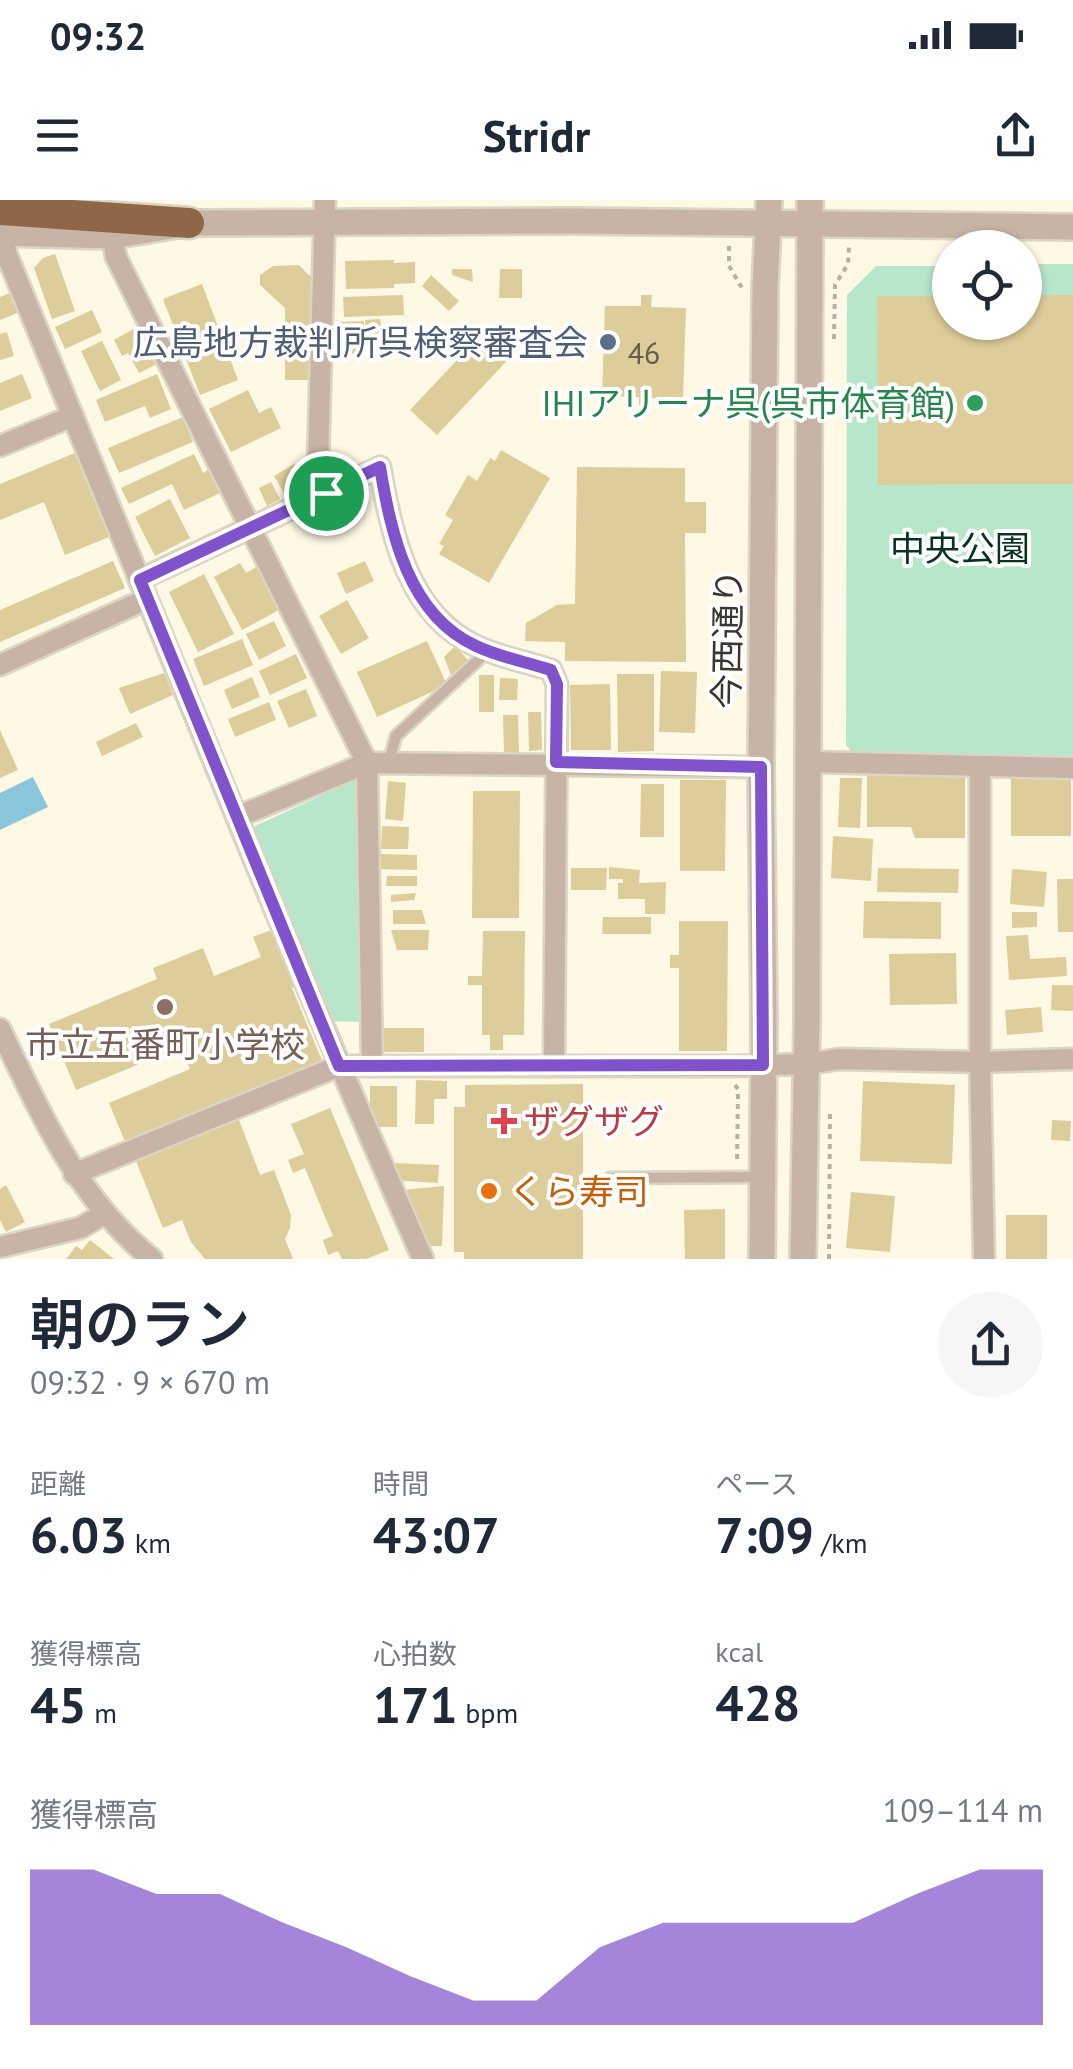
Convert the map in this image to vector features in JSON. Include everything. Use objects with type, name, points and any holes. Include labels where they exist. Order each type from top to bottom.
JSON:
[{"type":"highway","points":[[2,226],[63,217],[189,223]]},
{"type":"street","points":[[78,200],[326,212],[809,212],[1073,227]]},
{"type":"street","points":[[326,212],[189,223],[112,236],[2,226],[6,252],[143,590],[422,1259]]},
{"type":"street","points":[[326,212],[318,465],[326,493]]},
{"type":"street","name":"今西通り","points":[[762,1259],[761,767],[769,212]]},
{"type":"street","points":[[803,1259],[809,762],[809,212]]},
{"type":"street","points":[[112,236],[116,258],[250,528],[378,762],[372,1066]]},
{"type":"street","points":[[0,446],[73,416]]},
{"type":"street","points":[[0,665],[250,528],[380,467],[390,529],[408,576],[443,623],[476,646],[551,670],[557,684],[554,1064]]},
{"type":"street","points":[[236,817],[378,762],[761,767]]},
{"type":"street","points":[[809,762],[1073,768]]},
{"type":"street","points":[[980,768],[984,1259]]},
{"type":"street","points":[[1,1034],[74,1174],[104,1214],[152,1259]]},
{"type":"street","points":[[74,1174],[339,1066],[1073,1060]]},
{"type":"street","points":[[0,1247],[80,1228],[104,1214]]},
{"type":"lane","points":[[378,762],[396,736],[490,650]]},
{"type":"lane","points":[[610,1178],[762,1177]]},
{"type":"green space","name":"中央公園","points":[[1042,264],[1073,264],[1073,757],[857,758],[846,745],[847,295],[876,266],[932,266],[932,340],[1042,340]]},
{"type":"green space","points":[[357,779],[363,1022],[330,1021],[253,827]]},
{"type":"water","points":[[33,777],[48,807],[0,830],[0,793]]},
{"type":"building","points":[[55,254],[75,311],[52,319],[34,268],[43,258]]},
{"type":"building","points":[[345,261],[415,262],[415,283],[394,284],[394,288],[346,289]]},
{"type":"building","points":[[299,265],[311,277],[312,380],[285,380],[285,308],[260,285],[260,275],[273,266]]},
{"type":"building","points":[[452,269],[472,269],[473,282],[452,275]]},
{"type":"building","points":[[500,269],[522,269],[522,298],[499,298]]},
{"type":"building","points":[[431,275],[459,301],[449,311],[422,286]]},
{"type":"building","points":[[202,284],[238,380],[200,395],[163,299]]},
{"type":"building","points":[[13,292],[20,312],[0,320],[0,297]]},
{"type":"building","points":[[403,295],[404,315],[344,317],[343,297]]},
{"type":"building","points":[[641,295],[652,295],[651,307],[686,308],[683,399],[649,398],[649,405],[639,405],[639,397],[602,396],[605,306],[641,306]]},
{"type":"building","name":"IHIアリーナ呉(呉市体育館)","points":[[1042,295],[1073,295],[1073,484],[878,485],[877,296],[932,296],[932,340],[1042,340]]},
{"type":"building","points":[[92,310],[102,332],[65,349],[55,327]]},
{"type":"building","points":[[380,319],[381,325],[389,325],[389,335],[381,336],[381,341],[366,341],[365,320]]},
{"type":"building","points":[[364,321],[364,354],[339,354],[339,322]]},
{"type":"building","points":[[491,324],[518,349],[437,435],[410,410]]},
{"type":"building","points":[[137,327],[157,364],[139,373],[128,353],[122,356],[114,340]]},
{"type":"building","points":[[7,332],[14,356],[0,360],[0,334]]},
{"type":"building","points":[[102,341],[121,380],[100,391],[81,351]]},
{"type":"building","points":[[22,374],[32,398],[0,411],[0,383]]},
{"type":"building","points":[[157,374],[171,409],[150,418],[145,406],[105,422],[96,400]]},
{"type":"building","points":[[248,390],[259,413],[271,407],[281,428],[231,452],[209,409]]},
{"type":"building","points":[[183,417],[193,442],[119,473],[108,448]]},
{"type":"building","points":[[501,450],[550,478],[489,583],[439,554],[444,546],[439,544],[453,520],[445,515],[468,475],[477,481],[490,458],[495,461]]},
{"type":"building","points":[[75,453],[109,537],[65,555],[44,502],[0,520],[0,484]]},
{"type":"building","points":[[194,454],[203,473],[209,469],[220,493],[184,510],[172,484],[129,504],[121,488]]},
{"type":"building","points":[[294,464],[307,486],[287,498],[274,476]]},
{"type":"building","points":[[577,467],[685,468],[685,502],[706,502],[706,533],[685,533],[686,662],[565,661],[565,642],[525,641],[526,623],[557,605],[575,604]]},
{"type":"building","points":[[271,482],[280,499],[267,506],[259,488]]},
{"type":"building","points":[[170,499],[190,538],[155,556],[135,517]]},
{"type":"building","points":[[113,561],[125,588],[0,642],[0,610]]},
{"type":"building","points":[[365,561],[374,581],[346,594],[337,573]]},
{"type":"building","points":[[240,563],[246,573],[258,566],[281,609],[242,630],[214,577]]},
{"type":"building","points":[[204,574],[234,634],[198,652],[169,592]]},
{"type":"building","points":[[347,600],[369,638],[341,654],[319,616]]},
{"type":"building","points":[[274,621],[286,646],[259,660],[246,634]]},
{"type":"building","points":[[242,639],[253,665],[204,686],[193,659]]},
{"type":"building","points":[[427,641],[447,685],[377,717],[357,672]]},
{"type":"building","points":[[455,646],[468,660],[451,675],[444,657]]},
{"type":"building","points":[[296,654],[307,678],[270,695],[259,671]]},
{"type":"building","points":[[661,671],[697,672],[695,733],[659,732]]},
{"type":"building","points":[[164,673],[173,695],[130,714],[119,688]]},
{"type":"building","points":[[617,674],[654,674],[654,751],[618,752]]},
{"type":"building","points":[[479,675],[494,675],[494,712],[479,712]]},
{"type":"building","points":[[252,677],[260,697],[232,709],[224,690]]},
{"type":"building","points":[[500,678],[518,679],[517,700],[499,700]]},
{"type":"building","points":[[610,684],[611,750],[571,750],[570,685]]},
{"type":"building","points":[[306,689],[317,716],[289,728],[277,701]]},
{"type":"building","points":[[269,702],[276,720],[235,737],[228,719]]},
{"type":"building","points":[[528,712],[541,712],[542,750],[529,751]]},
{"type":"building","points":[[503,715],[518,715],[519,753],[504,753]]},
{"type":"building","points":[[136,723],[143,737],[102,756],[96,742]]},
{"type":"building","points":[[0,730],[18,770],[0,778]]},
{"type":"building","points":[[867,775],[965,775],[965,838],[915,838],[911,827],[867,827]]},
{"type":"building","points":[[840,778],[862,778],[860,828],[838,827]]},
{"type":"building","points":[[1071,778],[1071,836],[1011,836],[1011,779]]},
{"type":"building","points":[[680,780],[726,780],[725,871],[680,871]]},
{"type":"building","points":[[388,781],[406,783],[403,821],[385,819]]},
{"type":"building","points":[[641,784],[664,784],[664,837],[640,837]]},
{"type":"building","points":[[473,791],[520,791],[519,918],[472,918]]},
{"type":"building","points":[[382,826],[409,827],[408,849],[381,849]]},
{"type":"building","points":[[833,836],[873,839],[871,881],[831,878]]},
{"type":"building","points":[[378,854],[417,855],[417,870],[377,869]]},
{"type":"building","points":[[609,867],[640,870],[639,883],[666,882],[665,914],[645,914],[645,899],[618,899],[618,883],[623,883],[623,879],[609,879]]},
{"type":"building","points":[[571,868],[607,868],[606,890],[571,890]]},
{"type":"building","points":[[878,868],[959,869],[958,893],[877,892]]},
{"type":"building","points":[[1012,869],[1047,872],[1044,907],[1010,904]]},
{"type":"building","points":[[387,876],[417,876],[417,886],[386,886]]},
{"type":"building","points":[[1057,879],[1073,879],[1073,932],[1058,932]]},
{"type":"building","points":[[416,893],[414,900],[391,902],[391,895]]},
{"type":"building","points":[[864,901],[941,902],[941,939],[863,938]]},
{"type":"building","points":[[393,910],[422,910],[426,924],[393,924]]},
{"type":"building","points":[[1012,912],[1037,912],[1037,927],[1012,928]]},
{"type":"building","points":[[603,917],[651,917],[651,934],[602,934]]},
{"type":"building","points":[[679,921],[728,921],[727,1051],[679,1051],[679,968],[670,968],[670,955],[679,955]]},
{"type":"building","points":[[274,929],[297,986],[292,988],[323,1063],[126,1144],[109,1103],[190,1069],[181,1047],[76,1090],[49,1024],[157,979],[153,968],[203,948],[214,976],[261,957],[253,937]]},
{"type":"building","points":[[391,930],[429,930],[428,950],[397,950]]},
{"type":"building","points":[[483,931],[525,931],[524,1035],[503,1035],[503,1050],[490,1050],[490,1035],[482,1035],[482,985],[468,985],[468,976],[482,976]]},
{"type":"building","points":[[1028,935],[1030,959],[1066,957],[1067,976],[1009,980],[1006,936]]},
{"type":"building","points":[[956,953],[957,1004],[890,1005],[889,954]]},
{"type":"building","points":[[1052,985],[1073,985],[1073,1011],[1051,1010]]},
{"type":"building","points":[[1041,1007],[1043,1032],[1007,1035],[1005,1010]]},
{"type":"building","points":[[382,1028],[424,1028],[424,1052],[382,1052]]},
{"type":"building","points":[[416,1080],[447,1081],[447,1099],[434,1099],[434,1124],[415,1124]]},
{"type":"building","points":[[863,1081],[955,1085],[952,1164],[860,1161]]},
{"type":"building","points":[[583,1084],[583,1184],[599,1184],[599,1203],[583,1203],[583,1259],[464,1259],[464,1252],[454,1252],[454,1107],[465,1107],[465,1085]]},
{"type":"building","points":[[370,1086],[397,1086],[397,1127],[370,1127]]},
{"type":"building","points":[[330,1108],[389,1250],[366,1259],[342,1259],[338,1251],[328,1255],[323,1240],[333,1236],[305,1168],[293,1173],[288,1160],[304,1154],[291,1124]]},
{"type":"building","points":[[239,1120],[260,1175],[274,1170],[291,1215],[285,1239],[293,1259],[205,1259],[191,1242],[182,1220],[163,1228],[136,1161]]},
{"type":"building","points":[[1052,1120],[1071,1121],[1070,1141],[1051,1140]]},
{"type":"building","points":[[393,1163],[439,1165],[438,1183],[391,1180]]},
{"type":"building","points":[[6,1185],[25,1222],[6,1232],[0,1220],[0,1189]]},
{"type":"building","points":[[444,1186],[442,1246],[429,1246],[402,1190]]},
{"type":"building","points":[[851,1192],[895,1196],[890,1252],[846,1248]]},
{"type":"building","points":[[725,1209],[725,1259],[685,1259],[684,1210]]},
{"type":"building","points":[[1006,1215],[1047,1215],[1047,1259],[1006,1259]]},
{"type":"building","points":[[90,1240],[114,1259],[66,1259],[76,1246],[82,1250]]},
{"type":"place","name":"広島地方裁判所呉検察審査会","points":[[608,342]]},
{"type":"place","name":"IHIアリーナ呉(呉市体育館)","points":[[975,403]]},
{"type":"place","name":"市立五番町小学校","points":[[165,1007]]},
{"type":"place","name":"ザグザグ","points":[[504,1121]]},
{"type":"place","name":"くら寿司","points":[[489,1191]]},
{"type":"route","points":[[380,467],[390,529],[408,576],[443,623],[476,646],[551,670],[557,684],[556,762],[761,767],[763,1065],[339,1066],[140,580],[326,493],[380,467]]}]
